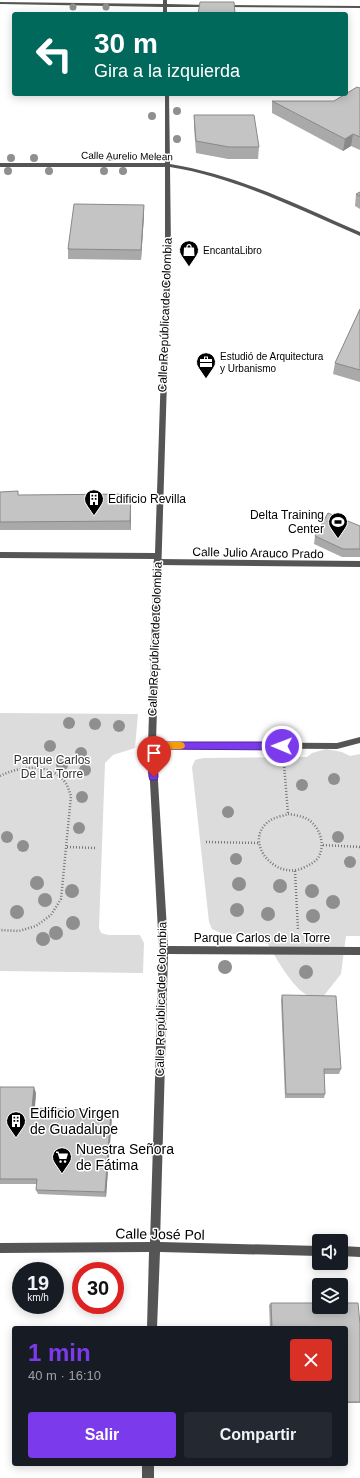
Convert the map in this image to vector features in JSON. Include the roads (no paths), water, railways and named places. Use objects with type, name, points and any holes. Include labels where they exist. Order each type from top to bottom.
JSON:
[{"type":"street","points":[[0,3],[165,2],[360,7]]},
{"type":"street","name":"Calle República de Colombia","points":[[152,1326],[164,950],[152,745],[168,257],[166,96]]},
{"type":"street","name":"Calle Aurelio Melean","points":[[0,165],[168,165],[186,167],[232,179],[360,234]]},
{"type":"street","name":"Calle Julio Arauco Prado","points":[[0,555],[360,564]]},
{"type":"street","points":[[152,745],[337,746],[360,740]]},
{"type":"street","name":"Parque Carlos de la Torre","points":[[164,950],[360,951]]},
{"type":"street","name":"Calle José Pol","points":[[0,1248],[154,1247],[312,1251]]},
{"type":"street","points":[[348,1251],[360,1252]]},
{"type":"street","points":[[148,1466],[148,1478]]},
{"type":"place","name":"EncantaLibro","points":[[189,267]]},
{"type":"place","name":"Estudió de Arquitectura y Urbanismo","points":[[206,379]]},
{"type":"place","name":"Edificio Revilla","points":[[94,516]]},
{"type":"place","name":"Delta Training Center","points":[[338,539]]},
{"type":"place","name":"Edificio Virgen de Guadalupe","points":[[16,1138]]},
{"type":"place","name":"Nuestra Señora de Fátima","points":[[62,1174]]},
{"type":"park label","name":"Parque Carlos De La Torre","points":[[52,767]]}]
